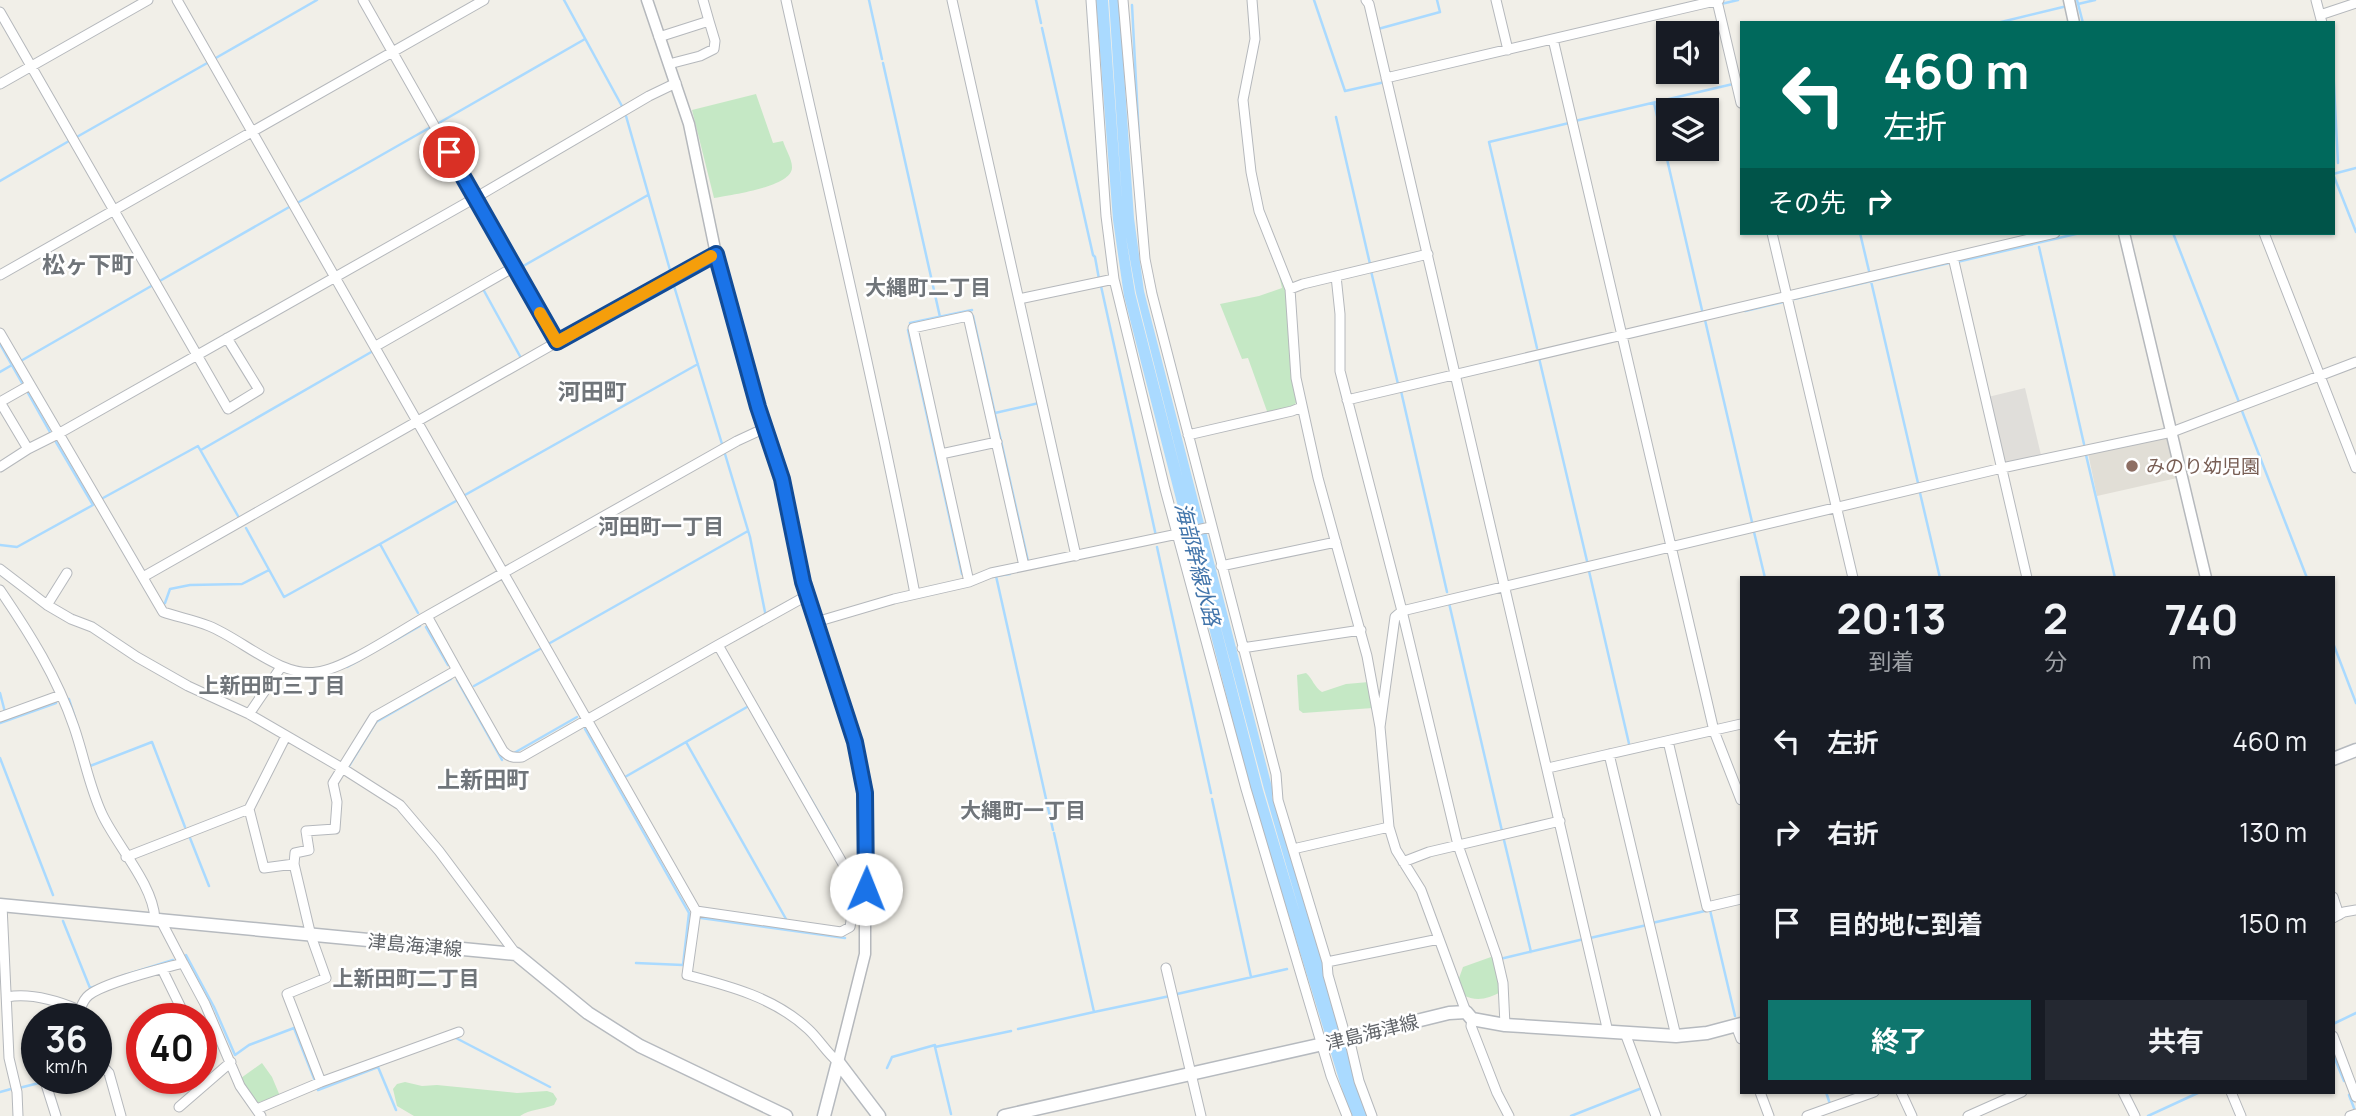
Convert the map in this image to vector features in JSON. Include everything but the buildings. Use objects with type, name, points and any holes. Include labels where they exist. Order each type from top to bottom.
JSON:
[{"type":"main road","points":[[2335,758],[2356,750]]},
{"type":"main road","name":"津島海津線","points":[[1,905],[516,954]]},
{"type":"main road","points":[[516,954],[588,1013],[640,1046],[786,1116]]},
{"type":"main road","name":"津島海津線","points":[[1004,1116],[1034,1112],[1449,1013],[1469,1015],[1505,1025],[1676,1036],[1739,1025]]},
{"type":"main road","points":[[824,1116],[838,1062]]},
{"type":"main road","points":[[838,1062],[879,1116]]},
{"type":"street","points":[[0,84],[148,0]]},
{"type":"street","points":[[177,0],[696,911],[687,975],[732,986],[771,1003],[810,1030],[828,1054],[838,1062],[865,954],[865,793],[855,742],[808,595],[782,479],[716,254],[698,159],[676,83],[647,0]]},
{"type":"street","points":[[363,0],[557,342]]},
{"type":"street","points":[[0,275],[484,0]]},
{"type":"street","points":[[669,64],[700,56],[714,49],[715,41],[704,0]]},
{"type":"street","points":[[786,0],[859,332],[889,455],[915,594]]},
{"type":"street","points":[[952,0],[1076,556]]},
{"type":"street","points":[[1091,0],[1106,216],[1114,279],[1245,789],[1325,1044],[1331,1076],[1347,1116]]},
{"type":"street","points":[[1123,0],[1145,259],[1152,294],[1276,775],[1278,800],[1327,962],[1328,975],[1359,1081],[1372,1116]]},
{"type":"street","points":[[1252,0],[1255,39],[1243,100],[1249,161],[1259,211],[1290,289],[1296,378],[1336,542],[1361,630],[1380,727],[1389,827],[1396,850],[1421,890],[1497,1093],[1509,1116]]},
{"type":"street","points":[[1366,0],[1428,254],[1608,1032]]},
{"type":"street","points":[[1496,0],[1508,50]]},
{"type":"street","points":[[1386,78],[1718,0],[1740,99]]},
{"type":"street","points":[[2069,0],[2074,21]]},
{"type":"street","points":[[2316,0],[2321,19],[2356,3]]},
{"type":"street","points":[[0,12],[228,409],[259,390],[227,338]]},
{"type":"street","points":[[659,37],[709,21]]},
{"type":"street","points":[[1553,39],[1714,731],[1740,797]]},
{"type":"street","points":[[0,467],[676,83]]},
{"type":"street","points":[[1772,235],[1853,576]]},
{"type":"street","points":[[1347,400],[2046,235]]},
{"type":"street","points":[[2124,235],[2206,576]]},
{"type":"street","points":[[2265,235],[2356,468]]},
{"type":"street","points":[[143,577],[716,254]]},
{"type":"street","points":[[1290,289],[1428,254]]},
{"type":"street","points":[[1953,257],[2027,576]]},
{"type":"street","points":[[376,346],[514,267]]},
{"type":"street","points":[[1336,276],[1340,314],[1340,371],[1402,611],[1458,845],[1497,957],[1503,983],[1505,1025]]},
{"type":"street","points":[[1019,299],[1114,279]]},
{"type":"street","points":[[969,582],[913,328],[968,316],[1024,566]]},
{"type":"street","points":[[0,333],[163,612],[210,626],[249,646],[281,667],[303,673],[328,670],[737,441],[765,428]]},
{"type":"street","points":[[1380,727],[1395,617],[1402,611],[2003,468],[2172,432],[2356,362]]},
{"type":"street","points":[[28,449],[0,402],[30,384]]},
{"type":"street","points":[[1188,435],[1302,407]]},
{"type":"street","points":[[941,454],[997,442]]},
{"type":"street","points":[[816,622],[969,582],[991,573],[1212,527]]},
{"type":"street","points":[[1221,566],[1336,542]]},
{"type":"street","points":[[0,569],[47,605],[92,627],[188,687],[249,714],[342,768],[400,806],[439,851],[516,954]]},
{"type":"street","points":[[47,605],[67,573]]},
{"type":"street","points":[[0,590],[47,662],[102,812],[147,892],[200,1003]]},
{"type":"street","points":[[427,616],[503,751],[508,756],[522,757],[808,595]]},
{"type":"street","points":[[1242,648],[1361,630]]},
{"type":"street","points":[[696,911],[841,933],[850,927],[851,921],[852,878],[718,645]]},
{"type":"street","points":[[249,714],[281,667]]},
{"type":"street","points":[[321,1083],[287,994],[326,978],[311,936],[294,864],[295,853],[309,850],[306,831],[335,829],[337,802],[333,783],[374,717],[457,670]]},
{"type":"street","points":[[0,717],[61,695]]},
{"type":"street","points":[[1548,768],[1740,724]]},
{"type":"street","points":[[126,857],[249,808],[286,736]]},
{"type":"street","points":[[1668,741],[1707,908],[1740,899]]},
{"type":"street","points":[[1609,754],[1676,1036]]},
{"type":"street","points":[[249,808],[264,868],[294,864]]},
{"type":"street","points":[[1404,862],[1429,852],[1560,821]]},
{"type":"street","points":[[1293,849],[1389,827]]},
{"type":"street","points":[[1,905],[9,1058],[17,1092],[18,1116]]},
{"type":"street","points":[[2336,917],[2356,910]]},
{"type":"street","points":[[1327,962],[1438,939]]},
{"type":"street","points":[[83,1003],[94,992],[183,963]]},
{"type":"street","points":[[1166,968],[1201,1116]]},
{"type":"street","points":[[162,969],[179,1003]]},
{"type":"street","points":[[7,997],[24,995],[60,1003]]},
{"type":"street","points":[[217,1037],[240,1086],[259,1113],[321,1083],[459,1032]]},
{"type":"street","points":[[1625,1032],[1656,1116]]},
{"type":"street","points":[[2335,1040],[2356,1097]]},
{"type":"street","points":[[179,1107],[231,1062]]},
{"type":"street","points":[[112,1084],[121,1116]]},
{"type":"street","points":[[49,1094],[56,1116]]},
{"type":"street","points":[[1761,1094],[1769,1116]]},
{"type":"street","points":[[1807,1116],[1868,1094]]},
{"type":"street","points":[[1902,1094],[1912,1116]]},
{"type":"street","points":[[1968,1116],[2018,1094]]},
{"type":"street","points":[[2124,1094],[2135,1116]]},
{"type":"street","points":[[2232,1094],[2241,1116]]},
{"type":"street","points":[[2350,1116],[2356,1114]]},
{"type":"shaded area","points":[[2025,388],[2041,455],[2006,463],[2003,461],[1988,397]]},
{"type":"shaded area","name":"みのり幼児園","points":[[2167,436],[2177,478],[2097,496],[2088,453]]},
{"type":"green space","points":[[756,94],[773,143],[783,141],[792,164],[790,174],[772,185],[714,198],[692,110]]},
{"type":"green space","points":[[1280,271],[1288,288],[1298,399],[1293,408],[1268,414],[1248,358],[1242,359],[1220,304],[1282,288]]},
{"type":"green space","points":[[1306,673],[1322,692],[1346,684],[1369,682],[1373,708],[1303,713],[1299,710],[1297,675]]},
{"type":"green space","points":[[1495,958],[1501,992],[1482,999],[1463,995],[1458,981],[1463,967]]},
{"type":"green space","points":[[262,1063],[280,1096],[256,1103],[241,1078]]},
{"type":"green space","points":[[405,1082],[422,1086],[517,1093],[547,1091],[553,1093],[557,1099],[554,1105],[520,1116],[414,1116],[397,1106],[393,1089],[397,1084]]},
{"type":"water","name":"海部幹線水路","points":[[1096,0],[1108,0],[1122,201],[1109,0],[1119,0],[1134,218],[1144,291],[1272,787],[1272,797],[1324,965],[1323,974],[1369,1116],[1351,1116],[1347,1106],[1251,792],[1124,296],[1113,220]],"holes":[[[1126,237],[1136,293],[1183,479],[1135,293]],[[1215,605],[1264,789],[1300,913],[1263,790]]]},
{"type":"waterway","points":[[214,59],[317,0]]},
{"type":"waterway","points":[[564,0],[623,108]]},
{"type":"waterway","points":[[869,0],[882,59]]},
{"type":"waterway","points":[[1036,0],[1041,23]]},
{"type":"waterway","points":[[1314,0],[1345,91],[1385,82]]},
{"type":"waterway","points":[[1378,29],[1440,12],[1437,0]]},
{"type":"waterway","points":[[1721,4],[1738,0]]},
{"type":"waterway","points":[[2077,0],[2082,21]]},
{"type":"waterway","points":[[2078,4],[2095,0]]},
{"type":"waterway","points":[[1132,5],[1139,139]]},
{"type":"waterway","points":[[2005,21],[2063,7]]},
{"type":"waterway","points":[[1042,28],[1099,279]]},
{"type":"waterway","points":[[437,124],[585,39]]},
{"type":"waterway","points":[[75,138],[209,62]]},
{"type":"waterway","points":[[883,63],[940,317]]},
{"type":"waterway","points":[[1575,121],[1733,84]]},
{"type":"waterway","points":[[1654,103],[1702,310]]},
{"type":"waterway","points":[[2335,105],[2338,163]]},
{"type":"waterway","points":[[626,116],[670,270]]},
{"type":"waterway","points":[[1336,117],[1370,264]]},
{"type":"waterway","points":[[1537,348],[1489,142],[1569,123]]},
{"type":"waterway","points":[[299,202],[429,128]]},
{"type":"waterway","points":[[0,181],[69,141]]},
{"type":"waterway","points":[[2335,173],[2356,168]]},
{"type":"waterway","points":[[2335,179],[2356,232]]},
{"type":"waterway","points":[[518,269],[648,195]]},
{"type":"waterway","points":[[158,282],[291,206]]},
{"type":"waterway","points":[[1860,235],[1869,271]]},
{"type":"waterway","points":[[1957,262],[2072,235]]},
{"type":"waterway","points":[[2174,235],[2239,402]]},
{"type":"waterway","points":[[2039,247],[2084,444]]},
{"type":"waterway","points":[[1794,299],[1949,263]]},
{"type":"waterway","points":[[1371,271],[1398,384]]},
{"type":"waterway","points":[[1871,281],[1918,483]]},
{"type":"waterway","points":[[19,362],[153,285]]},
{"type":"waterway","points":[[674,286],[722,444]]},
{"type":"waterway","points":[[1101,286],[1156,536]]},
{"type":"waterway","points":[[483,289],[521,358]]},
{"type":"waterway","points":[[1745,311],[1783,302]]},
{"type":"waterway","points":[[910,323],[972,310]]},
{"type":"waterway","points":[[973,316],[1028,561]]},
{"type":"waterway","points":[[1705,320],[1752,522]]},
{"type":"waterway","points":[[908,330],[962,574]]},
{"type":"waterway","points":[[0,344],[22,383]]},
{"type":"waterway","points":[[201,450],[373,351]]},
{"type":"waterway","points":[[1539,358],[1587,561]]},
{"type":"waterway","points":[[465,495],[698,364]]},
{"type":"waterway","points":[[0,372],[12,365]]},
{"type":"waterway","points":[[1401,391],[1447,592]]},
{"type":"waterway","points":[[28,393],[51,434]]},
{"type":"waterway","points":[[995,413],[1039,403]]},
{"type":"waterway","points":[[2242,411],[2306,576]]},
{"type":"waterway","points":[[0,545],[17,547],[93,505],[56,442]]},
{"type":"waterway","points":[[103,498],[198,446],[238,516]]},
{"type":"waterway","points":[[725,454],[750,537],[765,612]]},
{"type":"waterway","points":[[2086,455],[2115,576]]},
{"type":"waterway","points":[[1920,493],[1940,576]]},
{"type":"waterway","points":[[380,544],[456,501]]},
{"type":"waterway","points":[[246,528],[284,597],[380,544],[418,613]]},
{"type":"waterway","points":[[550,643],[748,531]]},
{"type":"waterway","points":[[1754,532],[1765,576]]},
{"type":"waterway","points":[[1157,547],[1211,793]]},
{"type":"waterway","points":[[165,603],[170,589],[190,585],[242,584],[269,570]]},
{"type":"waterway","points":[[1589,571],[1630,748]]},
{"type":"waterway","points":[[1010,574],[996,576],[1053,830]]},
{"type":"waterway","points":[[1449,603],[1502,831]]},
{"type":"waterway","points":[[390,643],[420,626]]},
{"type":"waterway","points":[[426,627],[448,665]]},
{"type":"waterway","points":[[2335,648],[2356,703]]},
{"type":"waterway","points":[[474,686],[540,649]]},
{"type":"waterway","points":[[347,667],[360,660]]},
{"type":"waterway","points":[[349,766],[376,722],[451,679]]},
{"type":"waterway","points":[[457,680],[502,760]]},
{"type":"waterway","points":[[0,693],[5,712]]},
{"type":"waterway","points":[[69,699],[85,750]]},
{"type":"waterway","points":[[755,702],[835,841]]},
{"type":"waterway","points":[[0,723],[56,703]]},
{"type":"waterway","points":[[625,777],[747,707]]},
{"type":"waterway","points":[[514,753],[577,717]]},
{"type":"waterway","points":[[585,729],[689,913],[683,965],[636,963]]},
{"type":"waterway","points":[[89,763],[90,766],[152,742],[185,827]]},
{"type":"waterway","points":[[686,742],[786,919]]},
{"type":"waterway","points":[[0,758],[53,895]]},
{"type":"waterway","points":[[1212,799],[1251,977]]},
{"type":"waterway","points":[[1018,1029],[1094,1012],[1054,833]]},
{"type":"waterway","points":[[1503,836],[1531,952]]},
{"type":"waterway","points":[[190,838],[209,886]]},
{"type":"waterway","points":[[1710,910],[1735,1016]]},
{"type":"waterway","points":[[1652,923],[1705,911]]},
{"type":"waterway","points":[[701,918],[845,938]]},
{"type":"waterway","points":[[63,921],[90,988],[97,986]]},
{"type":"waterway","points":[[1590,938],[1647,925]]},
{"type":"waterway","points":[[1500,959],[1584,939]]},
{"type":"waterway","points":[[186,955],[214,1007],[235,1055],[249,1045],[294,1028],[315,1081]]},
{"type":"waterway","points":[[122,976],[173,960]]},
{"type":"waterway","points":[[1177,994],[1287,969]]},
{"type":"waterway","points":[[1094,1012],[1170,996]]},
{"type":"waterway","points":[[2335,1023],[2356,1013]]},
{"type":"waterway","points":[[951,1114],[935,1047],[1011,1031]]},
{"type":"waterway","points":[[454,1037],[550,1087]]},
{"type":"waterway","points":[[887,1068],[892,1057],[935,1047]]},
{"type":"waterway","points":[[2335,1059],[2344,1081]]},
{"type":"waterway","points":[[318,1090],[378,1067],[396,1110]]},
{"type":"waterway","points":[[1571,1116],[1642,1088],[1643,1090]]},
{"type":"waterway","points":[[0,1092],[11,1089]]},
{"type":"waterway","points":[[1827,1094],[1830,1104]]},
{"type":"waterway","points":[[2148,1116],[2196,1094]]},
{"type":"waterway","points":[[2349,1095],[2354,1108]]},
{"type":"slow traffic","points":[[540,313],[557,342],[711,256]]},
{"type":"place","name":"みのり幼児園","points":[[2132,466]]},
{"type":"district","name":"松ヶ下町","points":[[88,264]]},
{"type":"district","name":"大縄町二丁目","points":[[928,287]]},
{"type":"district","name":"河田町","points":[[592,391]]},
{"type":"district","name":"河田町一丁目","points":[[661,526]]},
{"type":"district","name":"上新田町三丁目","points":[[272,685]]},
{"type":"district","name":"上新田町","points":[[483,779]]},
{"type":"district","name":"大縄町一丁目","points":[[1023,810]]},
{"type":"district","name":"上新田町二丁目","points":[[406,978]]},
{"type":"route","points":[[449,152],[557,342],[716,254],[758,407],[782,479],[803,582],[855,742],[865,793],[866,889]]}]
